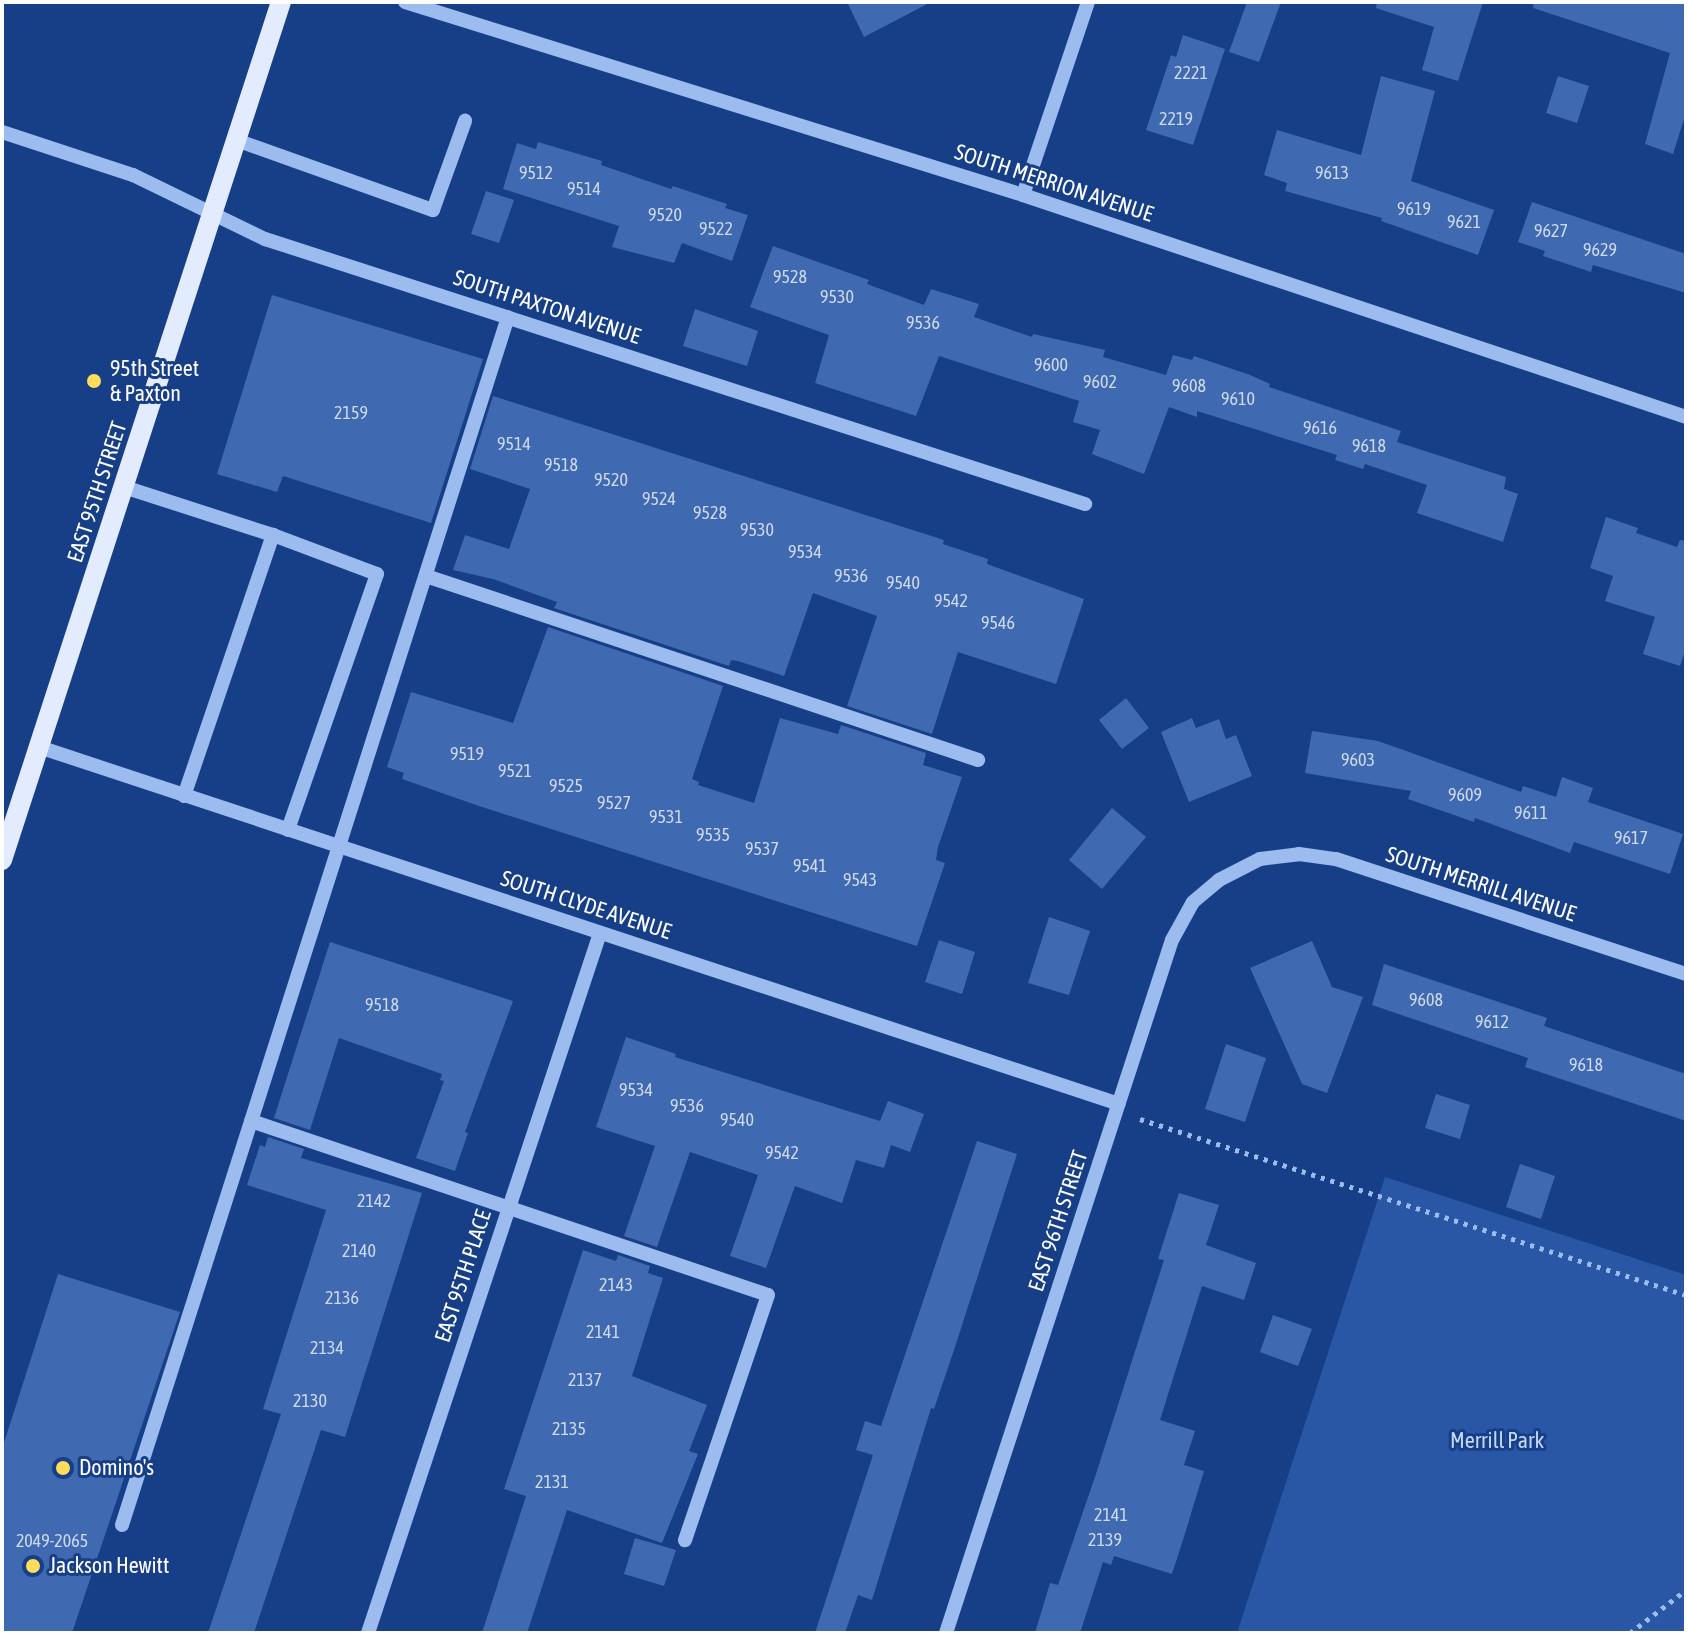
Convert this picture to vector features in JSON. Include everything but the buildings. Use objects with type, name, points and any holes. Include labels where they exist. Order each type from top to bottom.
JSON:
[{"type":"main road","name":"EAST 95TH STREET","points":[[2,860],[281,2]]},
{"type":"street","name":"SOUTH MERRION AVENUE","points":[[405,2],[1023,195],[1686,417]]},
{"type":"street","points":[[1023,195],[1088,2]]},
{"type":"street","points":[[236,140],[433,210],[465,121]]},
{"type":"street","name":"SOUTH PAXTON AVENUE","points":[[2,132],[133,175],[265,239],[1085,504]]},
{"type":"street","points":[[122,1525],[508,317]]},
{"type":"street","points":[[124,487],[273,535],[377,574],[288,830]]},
{"type":"street","points":[[184,796],[273,535]]},
{"type":"street","points":[[426,576],[978,760]]},
{"type":"street","name":"SOUTH CLYDE AVENUE","points":[[39,747],[1119,1104]]},
{"type":"street","name":"SOUTH MERRILL AVENUE","points":[[1260,859],[1299,854],[1336,859],[1686,974]]},
{"type":"street","name":"EAST 96TH STREET","points":[[946,1633],[1172,940],[1193,902],[1219,880],[1260,859]]},
{"type":"street","name":"EAST 95TH PLACE","points":[[368,1633],[600,933]]},
{"type":"street","points":[[251,1121],[768,1295],[685,1540]]},
{"type":"path","points":[[1140,1119],[1686,1295]]},
{"type":"path","points":[[1630,1633],[1686,1590]]},
{"type":"green space","name":"Merrill Park","points":[[1385,1177],[1686,1275],[1686,1633],[1237,1633]]},
{"type":"place","name":"95th Street & Paxton","points":[[94,381]]},
{"type":"place","name":"Domino's","points":[[63,1468]]},
{"type":"place","name":"Jackson Hewitt","points":[[33,1566]]}]
